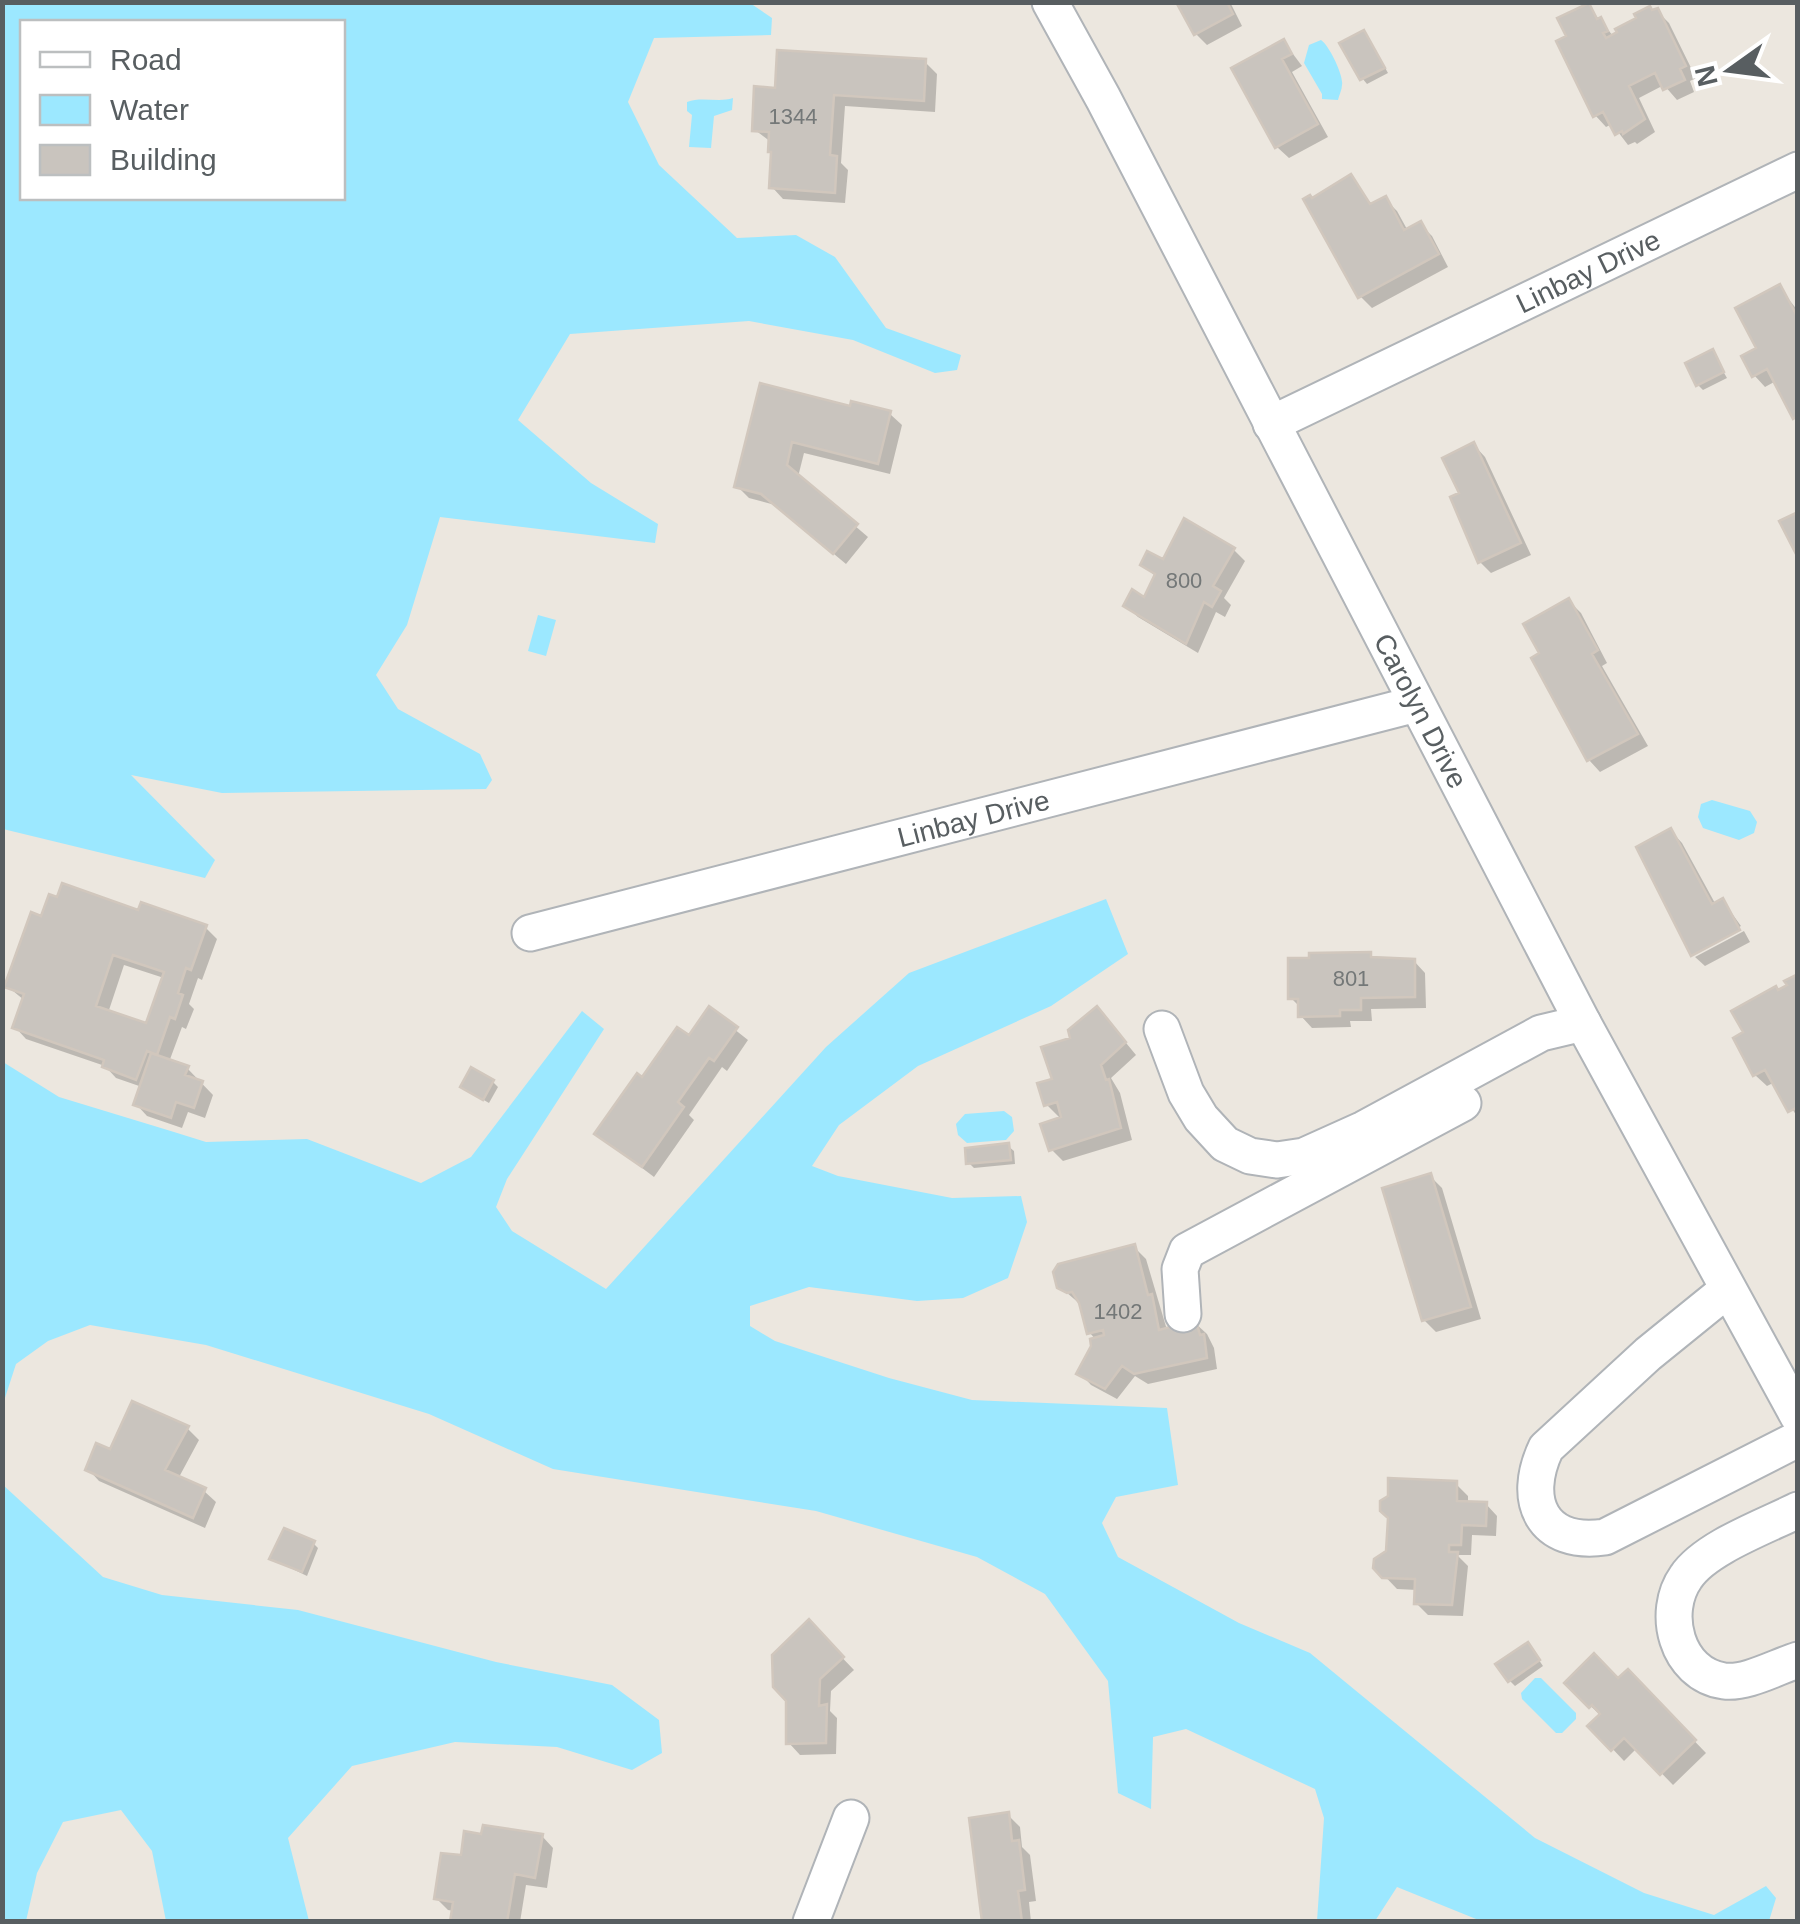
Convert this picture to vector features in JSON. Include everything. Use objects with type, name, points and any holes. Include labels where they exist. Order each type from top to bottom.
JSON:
[{"type":"street","name":"Carolyn Drive","points":[[1050,2],[1583,1023],[1798,1416]]},
{"type":"street","name":"Linbay Drive","points":[[1271,424],[1798,170]]},
{"type":"street","name":"Linbay Drive","points":[[530,933],[1416,704]]},
{"type":"street","points":[[1162,1029],[1186,1093],[1201,1118],[1226,1144],[1250,1156],[1277,1160],[1304,1156],[1364,1129],[1542,1033],[1583,1023]]},
{"type":"street","points":[[1183,1314],[1180,1268],[1187,1251],[1550,1055],[1583,1023]]},
{"type":"street","points":[[1727,1290],[1648,1354],[1546,1448],[1537,1468],[1534,1489],[1539,1510],[1551,1529],[1562,1536],[1584,1540],[1605,1537],[1798,1439]]},
{"type":"street","points":[[1798,1510],[1703,1559],[1686,1575],[1672,1615],[1682,1651],[1712,1678],[1740,1680],[1798,1660]]},
{"type":"street","points":[[810,1922],[851,1818]]},
{"type":"water","points":[[2,3],[750,3],[772,18],[771,35],[654,38],[628,102],[659,165],[737,238],[796,235],[835,257],[886,328],[961,355],[957,370],[935,373],[853,340],[749,321],[570,334],[518,420],[591,483],[658,524],[655,543],[440,517],[407,625],[376,675],[398,709],[480,754],[492,780],[486,789],[222,793],[131,775],[215,860],[205,878],[3,829]]},
{"type":"water","points":[[1321,40],[1341,75],[1338,100],[1322,99],[1304,63],[1309,45]]},
{"type":"water","points":[[733,98],[732,110],[714,116],[711,148],[689,147],[692,115],[687,111],[687,102]]},
{"type":"water","points":[[538,615],[556,620],[546,656],[528,651]]},
{"type":"water","points":[[1712,800],[1750,811],[1757,822],[1754,833],[1739,840],[1703,828],[1698,817],[1701,804]]},
{"type":"water","points":[[1106,899],[1128,954],[1051,1006],[918,1066],[839,1125],[812,1166],[838,1176],[952,1198],[1021,1196],[1027,1222],[1008,1278],[963,1298],[917,1301],[809,1287],[750,1306],[750,1326],[775,1341],[972,1400],[1167,1408],[1178,1485],[1116,1497],[1102,1523],[1118,1557],[1239,1623],[1310,1653],[1535,1838],[1644,1893],[1714,1915],[1766,1886],[1776,1898],[1769,1921],[1481,1921],[1397,1887],[1375,1921],[1317,1921],[1324,1818],[1315,1789],[1186,1729],[1153,1737],[1151,1809],[1118,1793],[1108,1681],[1045,1594],[977,1557],[816,1511],[553,1469],[429,1414],[206,1345],[90,1325],[48,1341],[16,1364],[3,1404],[3,1062],[59,1097],[206,1142],[307,1139],[421,1183],[471,1157],[582,1011],[604,1029],[507,1179],[496,1207],[512,1231],[606,1289],[826,1047],[909,973]]},
{"type":"water","points":[[1004,1111],[1012,1117],[1014,1131],[1006,1140],[967,1143],[958,1135],[956,1124],[965,1114]]},
{"type":"water","points":[[2,1484],[103,1577],[162,1595],[298,1610],[496,1662],[612,1685],[659,1720],[662,1753],[632,1770],[557,1747],[455,1742],[352,1766],[288,1838],[309,1921],[166,1921],[152,1851],[121,1810],[63,1822],[37,1873],[26,1921],[3,1921]]},
{"type":"water","points":[[1535,1678],[1541,1678],[1576,1713],[1576,1719],[1562,1733],[1556,1733],[1522,1699],[1521,1693]]},
{"type":"building","points":[[1176,2],[1227,2],[1233,14],[1194,35]]},
{"type":"building","points":[[1589,3],[1608,31],[1603,33],[1606,38],[1636,18],[1634,14],[1650,6],[1652,10],[1658,8],[1686,66],[1680,69],[1685,80],[1663,90],[1655,73],[1629,86],[1645,119],[1623,134],[1622,131],[1615,135],[1603,112],[1593,117],[1556,41],[1566,36],[1557,18]]},
{"type":"building","points":[[1364,30],[1385,68],[1360,80],[1339,43]]},
{"type":"building","points":[[1284,39],[1292,54],[1282,59],[1318,124],[1275,148],[1231,68]]},
{"type":"building","points":[[777,50],[926,59],[924,101],[834,95],[830,155],[837,156],[835,193],[769,188],[769,132],[752,131],[754,86],[775,88]]},
{"type":"building","points":[[1351,174],[1370,204],[1386,196],[1404,230],[1421,221],[1439,254],[1358,298],[1303,199],[1310,195],[1312,198]]},
{"type":"building","points":[[1780,284],[1798,318],[1798,416],[1793,419],[1767,369],[1752,377],[1741,356],[1756,348],[1735,308]]},
{"type":"building","points":[[1713,349],[1724,372],[1696,386],[1685,363]]},
{"type":"building","points":[[760,383],[850,406],[851,401],[891,411],[878,464],[792,442],[787,465],[858,524],[833,554],[761,494],[734,487]]},
{"type":"building","points":[[1474,442],[1521,543],[1478,563],[1450,497],[1459,493],[1442,458]]},
{"type":"building","points":[[1798,512],[1798,558],[1779,521]]},
{"type":"building","points":[[1184,518],[1235,548],[1213,586],[1221,591],[1212,607],[1204,602],[1186,644],[1123,606],[1132,589],[1144,597],[1155,574],[1140,565],[1147,551],[1163,559]]},
{"type":"building","points":[[1569,598],[1598,650],[1592,654],[1638,734],[1587,761],[1531,658],[1539,653],[1523,624]]},
{"type":"building","points":[[1671,828],[1712,904],[1723,898],[1740,930],[1691,956],[1636,847]]},
{"type":"building","points":[[62,883],[138,910],[141,902],[207,925],[191,970],[186,968],[175,1019],[170,1017],[157,1055],[147,1051],[136,1080],[102,1067],[104,1060],[12,1028],[24,994],[4,987],[31,912],[41,916],[49,894],[57,897]],"holes":[[[113,955],[164,972],[146,1023],[96,1006]]]},
{"type":"building","points":[[1371,952],[1371,957],[1415,959],[1415,997],[1361,998],[1361,1010],[1340,1010],[1340,1016],[1298,1017],[1298,999],[1288,999],[1288,958],[1309,958],[1309,953]]},
{"type":"building","points":[[1798,974],[1798,1107],[1788,1112],[1765,1070],[1753,1076],[1733,1038],[1743,1032],[1731,1011],[1776,986],[1778,990],[1787,985],[1784,981]]},
{"type":"building","points":[[709,1006],[738,1027],[714,1061],[709,1058],[678,1102],[684,1107],[642,1167],[594,1134],[637,1073],[642,1077],[677,1027],[689,1035]]},
{"type":"building","points":[[1097,1006],[1126,1042],[1101,1065],[1106,1080],[1109,1079],[1121,1128],[1049,1151],[1040,1124],[1061,1117],[1057,1102],[1044,1106],[1037,1083],[1052,1079],[1041,1047],[1070,1038],[1068,1030]]},
{"type":"building","points":[[151,1053],[189,1066],[185,1075],[203,1081],[194,1108],[176,1102],[171,1118],[133,1105]]},
{"type":"building","points":[[471,1067],[494,1080],[483,1100],[460,1087]]},
{"type":"building","points":[[1009,1143],[1011,1160],[966,1164],[965,1148]]},
{"type":"building","points":[[1431,1173],[1471,1307],[1422,1321],[1382,1188]]},
{"type":"building","points":[[1135,1244],[1159,1330],[1196,1320],[1200,1335],[1204,1334],[1207,1358],[1134,1374],[1122,1366],[1105,1389],[1076,1374],[1091,1346],[1090,1339],[1104,1335],[1103,1330],[1087,1334],[1079,1303],[1072,1292],[1057,1288],[1053,1272],[1058,1264]]},
{"type":"building","points":[[132,1401],[189,1426],[165,1470],[206,1488],[193,1518],[85,1470],[96,1443],[110,1449]]},
{"type":"building","points":[[1388,1478],[1457,1481],[1457,1501],[1487,1502],[1486,1526],[1462,1525],[1461,1545],[1449,1545],[1449,1552],[1458,1552],[1452,1605],[1414,1604],[1415,1579],[1382,1578],[1373,1568],[1374,1559],[1386,1551],[1388,1518],[1380,1511],[1380,1501],[1388,1496]]},
{"type":"building","points":[[284,1528],[315,1541],[302,1572],[269,1559]]},
{"type":"building","points":[[809,1619],[844,1657],[820,1679],[819,1706],[827,1704],[826,1743],[786,1744],[786,1701],[773,1687],[772,1655]]},
{"type":"building","points":[[1528,1642],[1540,1660],[1508,1682],[1495,1664]]},
{"type":"building","points":[[1594,1653],[1618,1678],[1628,1669],[1696,1740],[1660,1775],[1624,1738],[1611,1751],[1587,1726],[1600,1714],[1564,1683]]},
{"type":"building","points":[[1009,1812],[1012,1841],[1019,1840],[1025,1890],[1018,1891],[1022,1922],[982,1922],[969,1818]]},
{"type":"building","points":[[483,1825],[543,1834],[535,1878],[515,1874],[507,1922],[450,1922],[453,1902],[434,1899],[441,1853],[461,1855],[464,1831],[481,1834]]}]
